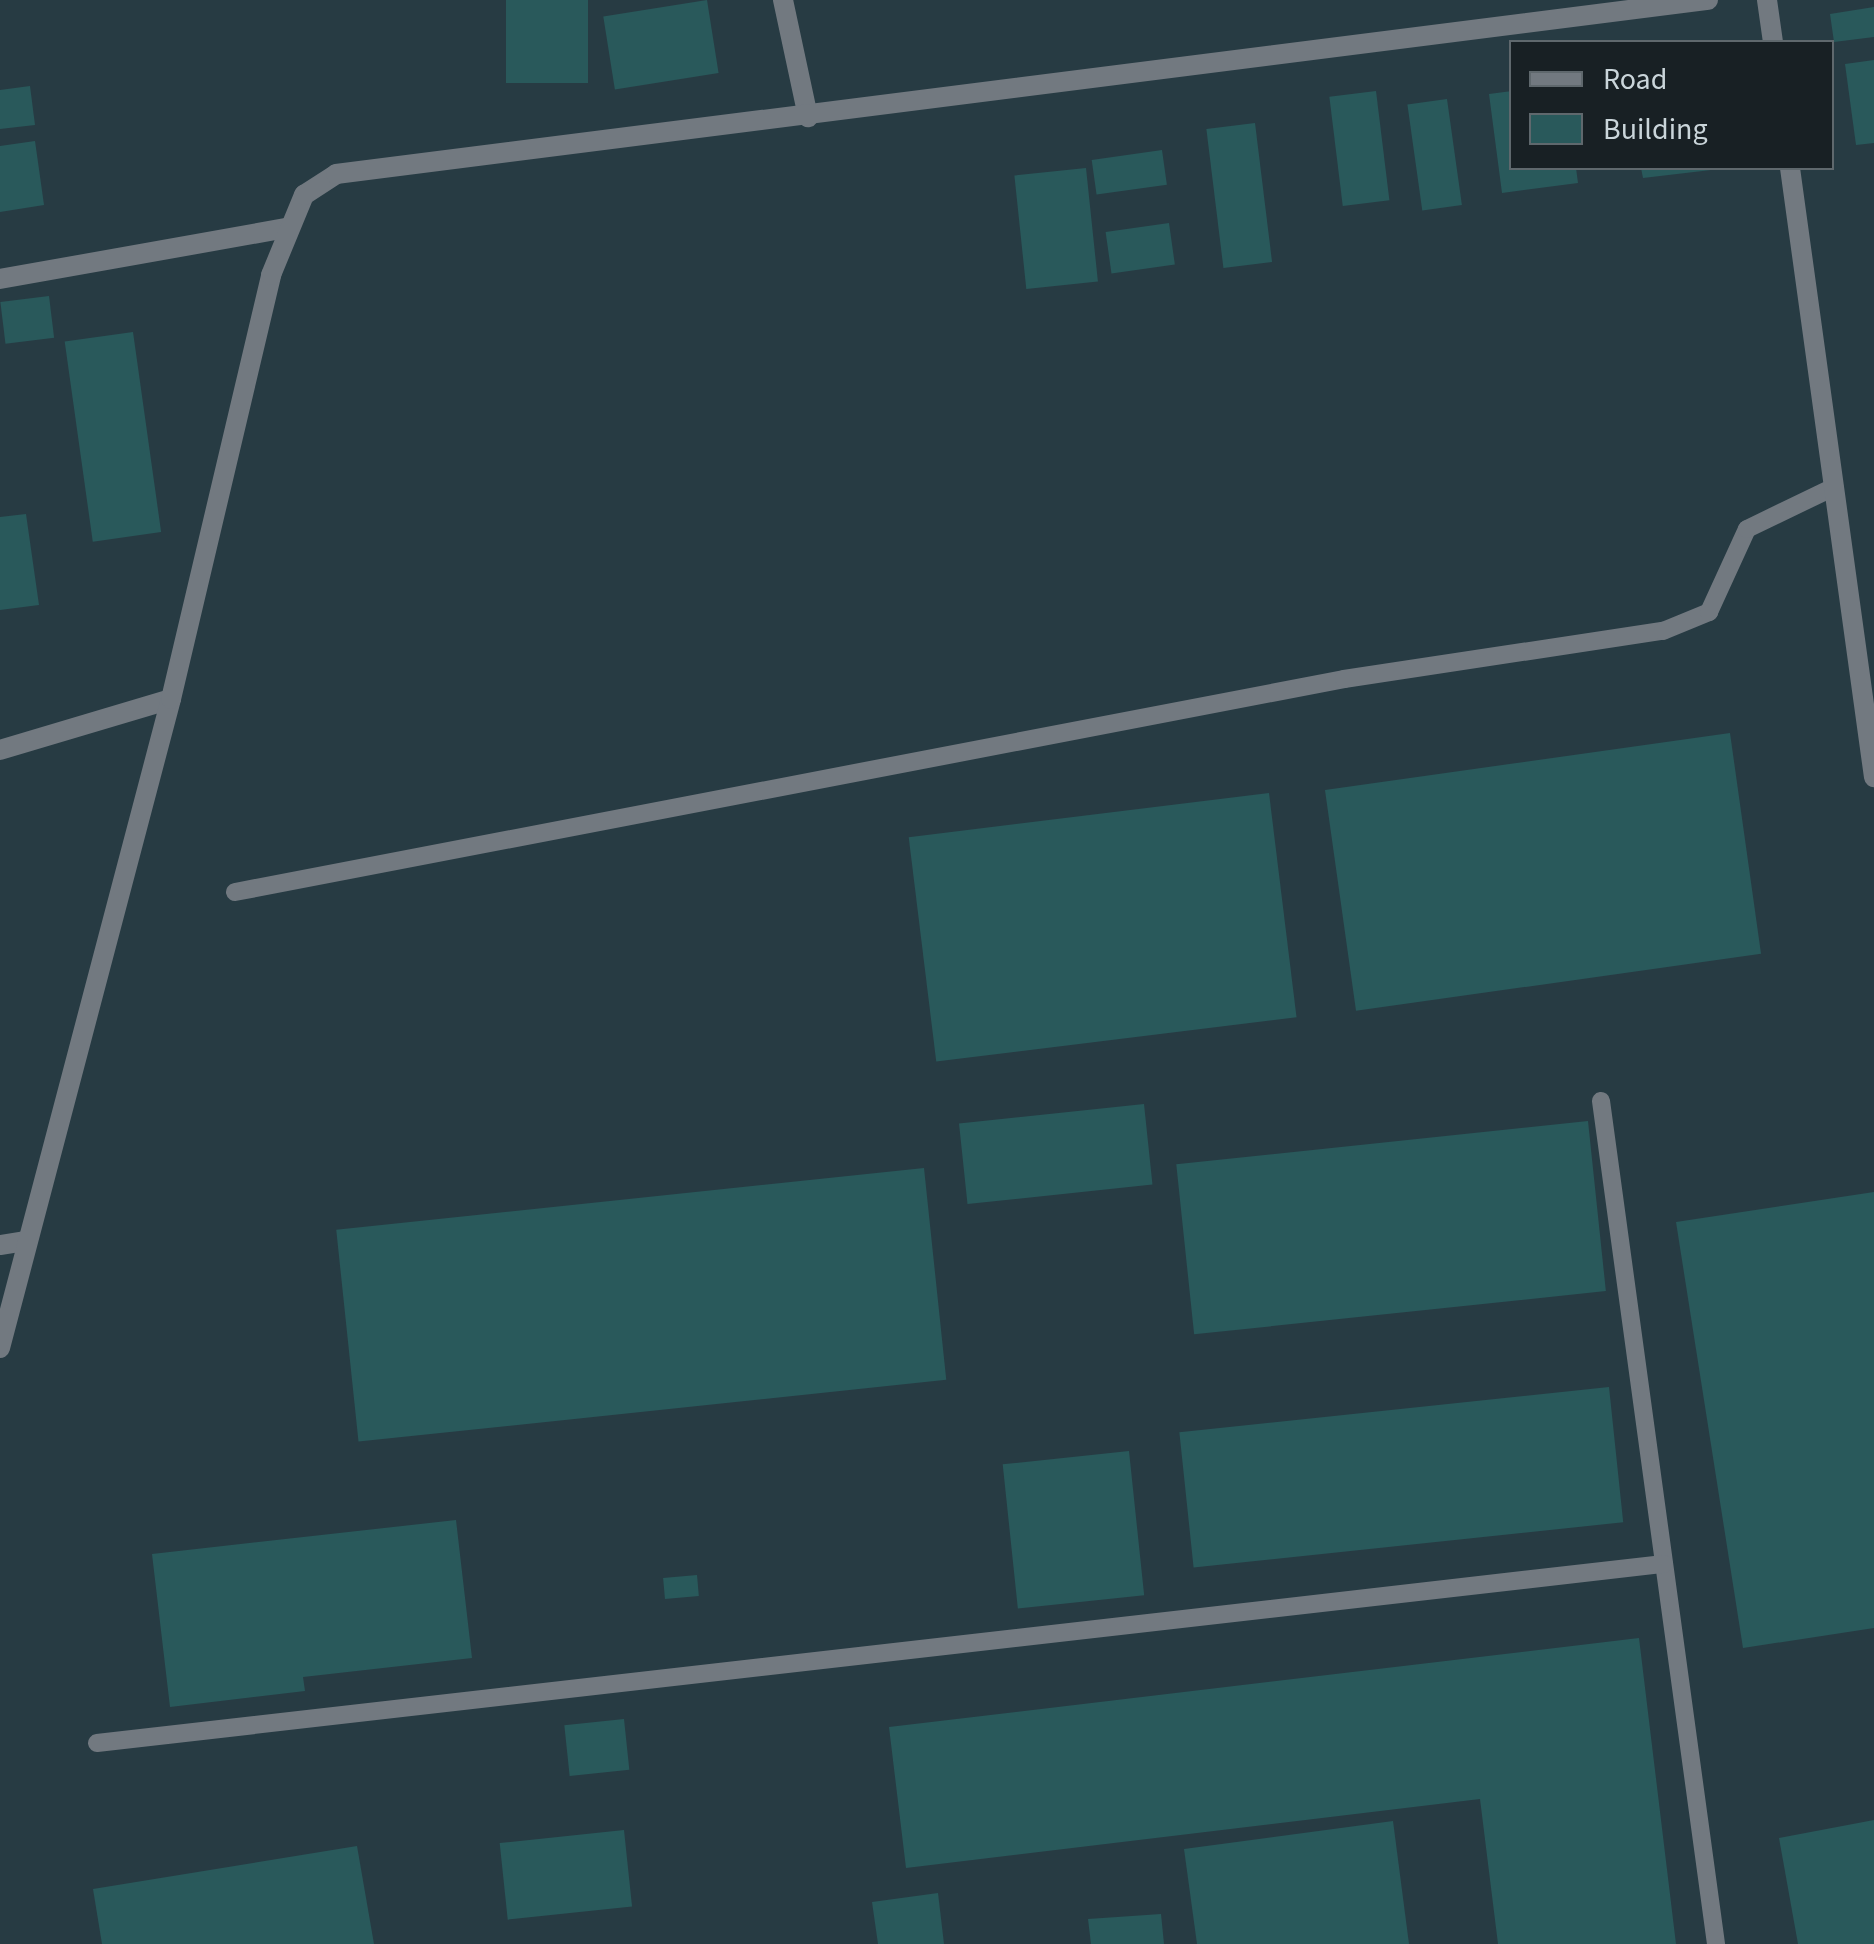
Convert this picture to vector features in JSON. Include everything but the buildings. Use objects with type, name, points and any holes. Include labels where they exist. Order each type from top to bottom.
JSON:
[{"type":"street","points":[[783,0],[808,117]]},
{"type":"street","points":[[0,1348],[25,1241],[171,699],[288,228],[304,194],[336,174],[808,117],[1197,61],[1708,0]]},
{"type":"street","points":[[1767,0],[1773,40]]},
{"type":"street","points":[[1790,170],[1874,777]]},
{"type":"street","points":[[0,280],[288,228]]},
{"type":"street","points":[[0,750],[171,699]]},
{"type":"street","points":[[0,1245],[25,1241]]},
{"type":"lane","points":[[234,892],[1344,679],[1663,631],[1709,612],[1748,529],[1834,487]]},
{"type":"lane","points":[[1601,1101],[1716,1944]]},
{"type":"lane","points":[[97,1743],[1664,1564]]}]
